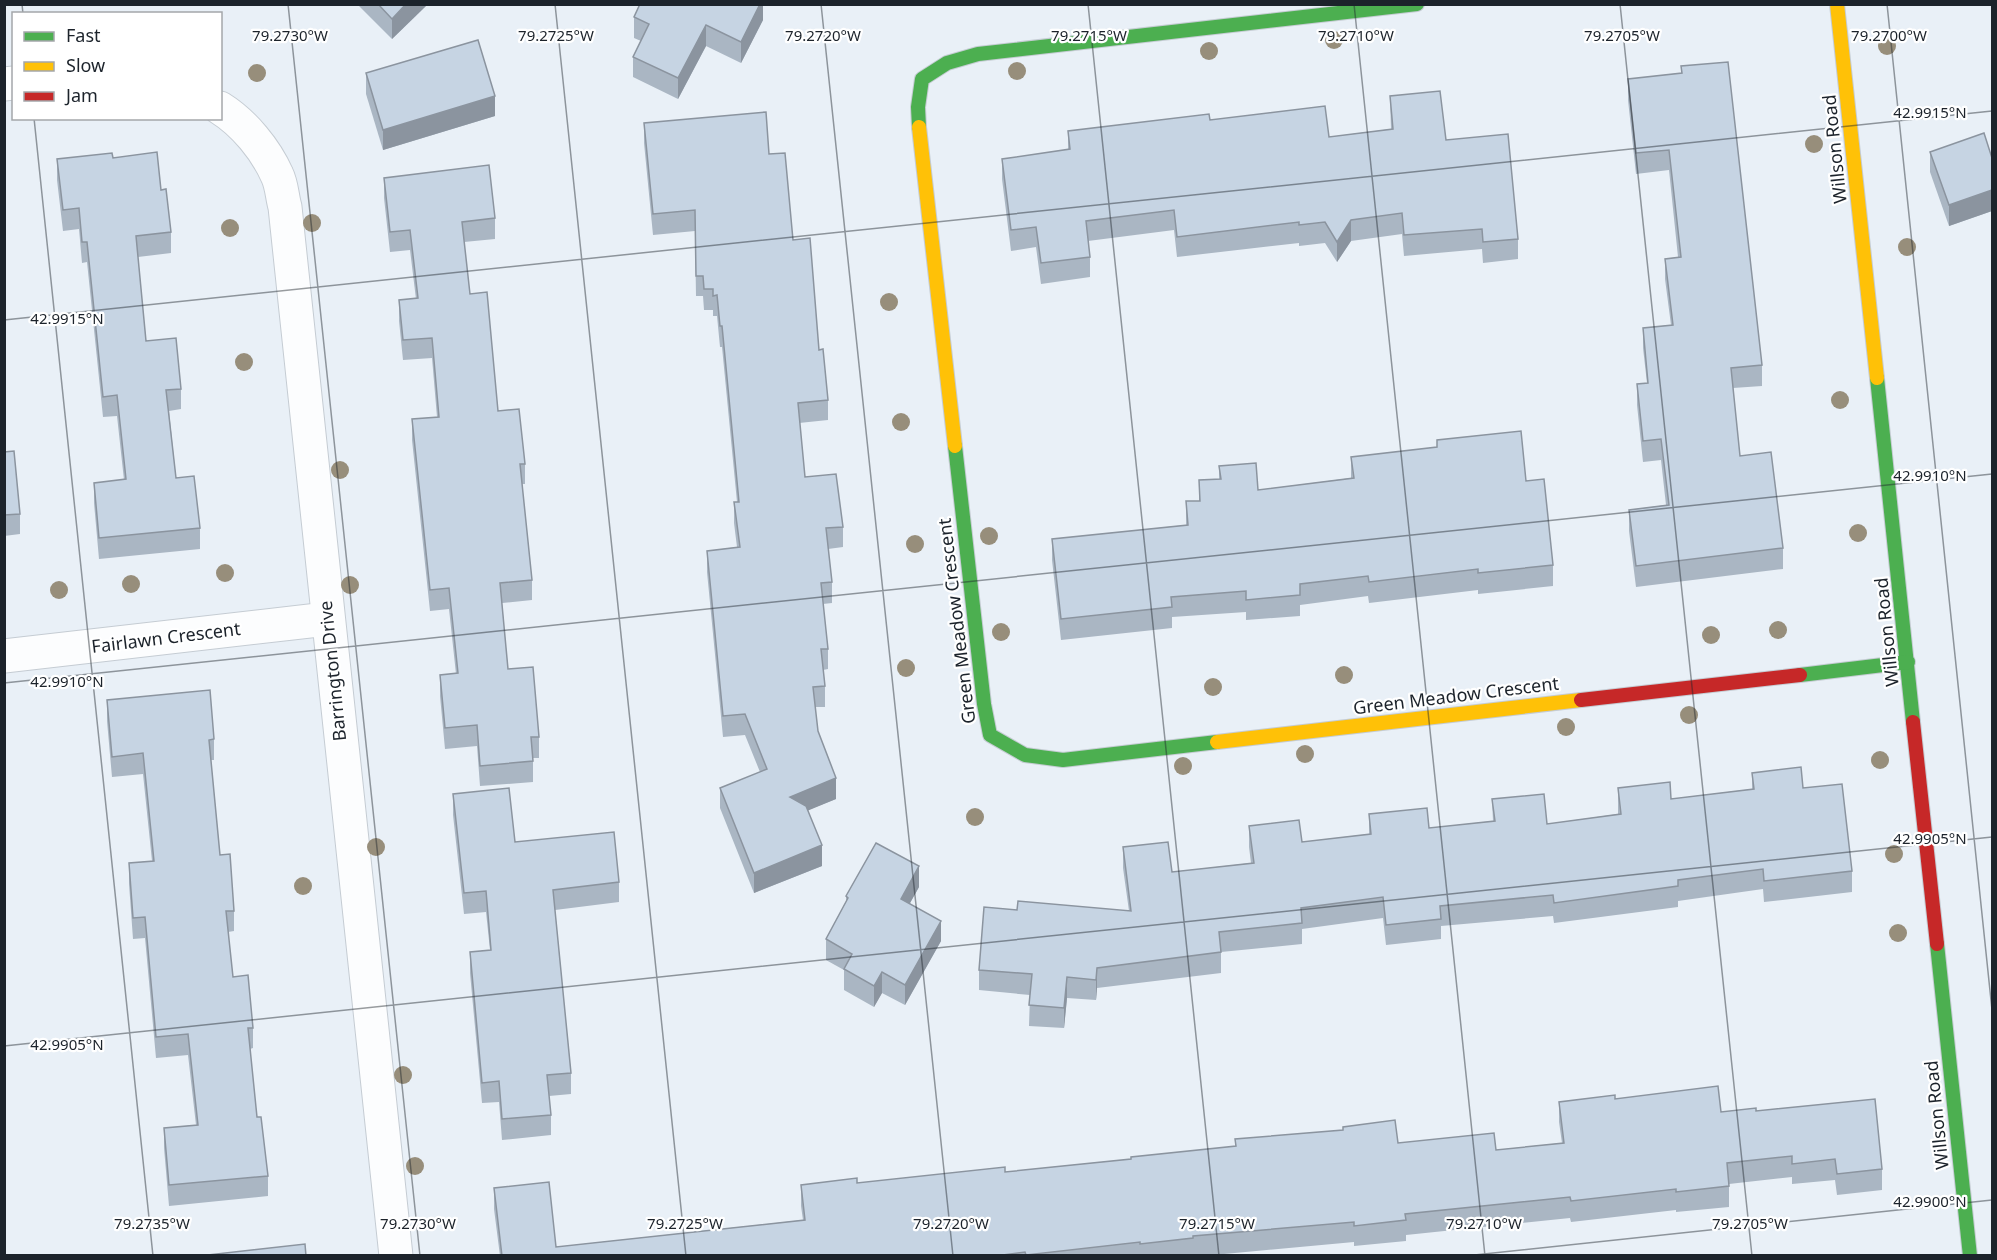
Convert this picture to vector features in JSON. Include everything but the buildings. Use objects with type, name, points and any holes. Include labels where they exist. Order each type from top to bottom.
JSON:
[{"type":"street","name":"Green Meadow Crescent","points":[[1417,4],[978,54],[947,63],[922,79],[918,107],[920,141],[984,704],[990,735],[1025,754],[1063,760],[1908,662]]},
{"type":"street","name":"Willson Road","points":[[1837,4],[1970,1256]]},
{"type":"street","name":"Barrington Drive","points":[[222,110],[246,129],[265,153],[278,177],[285,207],[396,1256]]},
{"type":"street","name":"Fairlawn Crescent","points":[[4,657],[327,619]]},
{"type":"traffic: fast","points":[[919,127],[918,107],[922,79],[947,63],[978,54],[1417,4]]},
{"type":"traffic: fast","points":[[1877,378],[1913,722]]},
{"type":"traffic: fast","points":[[955,446],[984,704],[990,735],[1025,755],[1063,760],[1217,742]]},
{"type":"traffic: fast","points":[[1800,675],[1908,662]]},
{"type":"traffic: fast","points":[[1937,944],[1970,1256]]},
{"type":"traffic: slow","points":[[1837,4],[1877,378]]},
{"type":"traffic: slow","points":[[919,127],[955,446]]},
{"type":"traffic: slow","points":[[1217,742],[1581,700]]},
{"type":"traffic: jam","points":[[1581,700],[1800,675]]},
{"type":"traffic: jam","points":[[1913,722],[1937,944]]}]
